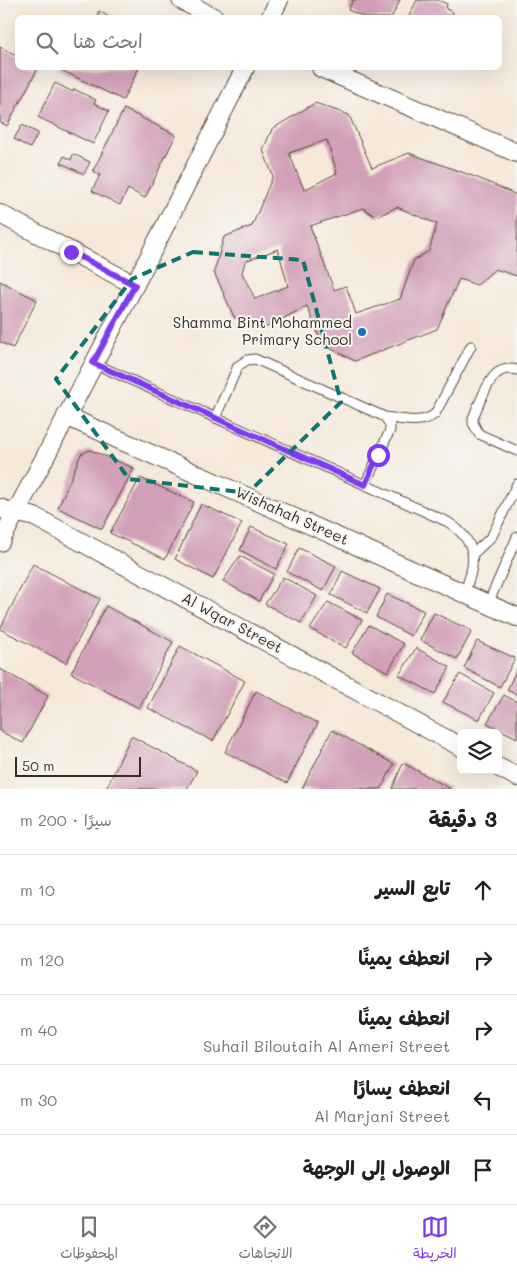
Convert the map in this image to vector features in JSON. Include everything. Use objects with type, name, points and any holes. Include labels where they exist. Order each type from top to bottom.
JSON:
[{"type":"street","points":[[181,0],[209,15]]},
{"type":"street","points":[[272,15],[279,0]]},
{"type":"street","points":[[0,542],[8,510],[66,416],[244,70]]},
{"type":"street","points":[[326,70],[517,153]]},
{"type":"street","points":[[0,214],[135,285]]},
{"type":"street","name":"Wishahah Street","points":[[66,416],[517,616]]},
{"type":"street","name":"Al Wqar Street","points":[[8,510],[23,512],[37,518],[457,745]]},
{"type":"street","points":[[502,769],[517,777]]},
{"type":"lane","points":[[215,418],[238,366],[246,360],[255,359],[385,417],[418,421],[430,418],[435,414],[471,346]]},
{"type":"lane","points":[[93,363],[448,522],[460,530],[468,540],[473,554],[474,565],[464,593]]},
{"type":"lane","points":[[517,370],[506,369],[494,375],[489,381],[473,418],[475,429],[479,434],[517,451]]},
{"type":"lane","points":[[365,485],[390,430],[390,425],[385,417]]},
{"type":"lane","points":[[473,554],[492,536],[517,484]]},
{"type":"lane","points":[[488,604],[517,537]]},
{"type":"highlighted area","points":[[193,252],[303,260],[341,402],[248,493],[129,479],[56,379],[132,279]]},
{"type":"building","points":[[353,0],[400,0],[392,15],[360,15],[348,10]]},
{"type":"building","points":[[417,0],[438,0],[447,4],[446,9],[453,12],[452,15],[410,15]]},
{"type":"building","points":[[99,11],[106,15],[97,15]]},
{"type":"building","points":[[0,47],[15,54],[15,70],[37,70],[7,126],[0,122]]},
{"type":"building","points":[[61,70],[138,70],[123,100]]},
{"type":"building","points":[[55,83],[73,92],[74,89],[96,100],[94,103],[109,111],[93,144],[38,117]]},
{"type":"building","points":[[315,103],[349,115],[372,168],[409,153],[478,178],[517,195],[517,276],[495,269],[477,285],[459,279],[437,329],[355,361],[322,344],[307,306],[263,329],[234,317],[214,272],[224,237],[252,226],[273,176],[263,150],[272,129]],"holes":[[[327,140],[337,173],[304,190],[289,153]],[[397,207],[437,224],[429,251],[414,260],[400,299],[356,314],[346,286],[334,290],[310,226],[363,208],[376,217]],[[278,249],[288,286],[255,299],[242,273],[245,261]]]},
{"type":"building","points":[[124,109],[176,135],[145,198],[128,189],[120,205],[92,191],[100,175],[93,171]]},
{"type":"building","points":[[22,125],[38,133],[30,148],[14,139]]},
{"type":"building","points":[[73,154],[90,162],[84,174],[61,163],[64,156],[71,160]]},
{"type":"building","points":[[0,281],[37,300],[13,348],[0,342]]},
{"type":"building","points":[[90,450],[134,468],[102,529],[58,508],[81,454]]},
{"type":"building","points":[[140,478],[194,502],[165,559],[110,533]]},
{"type":"building","points":[[201,504],[242,523],[213,579],[175,559]]},
{"type":"building","points":[[251,527],[289,544],[276,569],[240,550]]},
{"type":"building","points":[[299,548],[336,566],[323,591],[287,572]]},
{"type":"building","points":[[240,556],[274,574],[259,601],[223,581]]},
{"type":"building","points":[[33,564],[100,599],[66,663],[0,629]]},
{"type":"building","points":[[342,571],[380,589],[367,613],[331,595]]},
{"type":"building","points":[[283,577],[317,596],[301,623],[265,604]]},
{"type":"building","points":[[387,594],[424,611],[411,636],[376,617]]},
{"type":"building","points":[[328,602],[362,620],[346,648],[310,629]]},
{"type":"building","points":[[106,606],[173,642],[139,708],[71,673]]},
{"type":"building","points":[[434,613],[472,631],[457,659],[420,640]]},
{"type":"building","points":[[369,625],[404,644],[388,672],[352,653]]},
{"type":"building","points":[[477,641],[515,658],[500,687],[464,668]]},
{"type":"building","points":[[180,646],[245,681],[213,741],[148,708]]},
{"type":"building","points":[[416,648],[450,667],[435,694],[399,675]]},
{"type":"building","points":[[0,669],[48,696],[23,743],[0,731]]},
{"type":"building","points":[[517,669],[517,695],[507,690]]},
{"type":"building","points":[[460,674],[494,693],[479,720],[443,702]]},
{"type":"building","points":[[256,691],[318,723],[287,783],[225,752]]},
{"type":"building","points":[[504,695],[517,702],[517,738],[487,723]]},
{"type":"building","points":[[332,730],[394,764],[381,789],[302,789]]},
{"type":"building","points":[[131,736],[197,771],[187,789],[106,789]]},
{"type":"building","points":[[403,763],[451,789],[392,789]]},
{"type":"place","name":"Shamma Bint Mohammed Primary School","points":[[362,332]]},
{"type":"route","points":[[71,252],[135,285],[93,363],[365,485],[378,455]]}]
